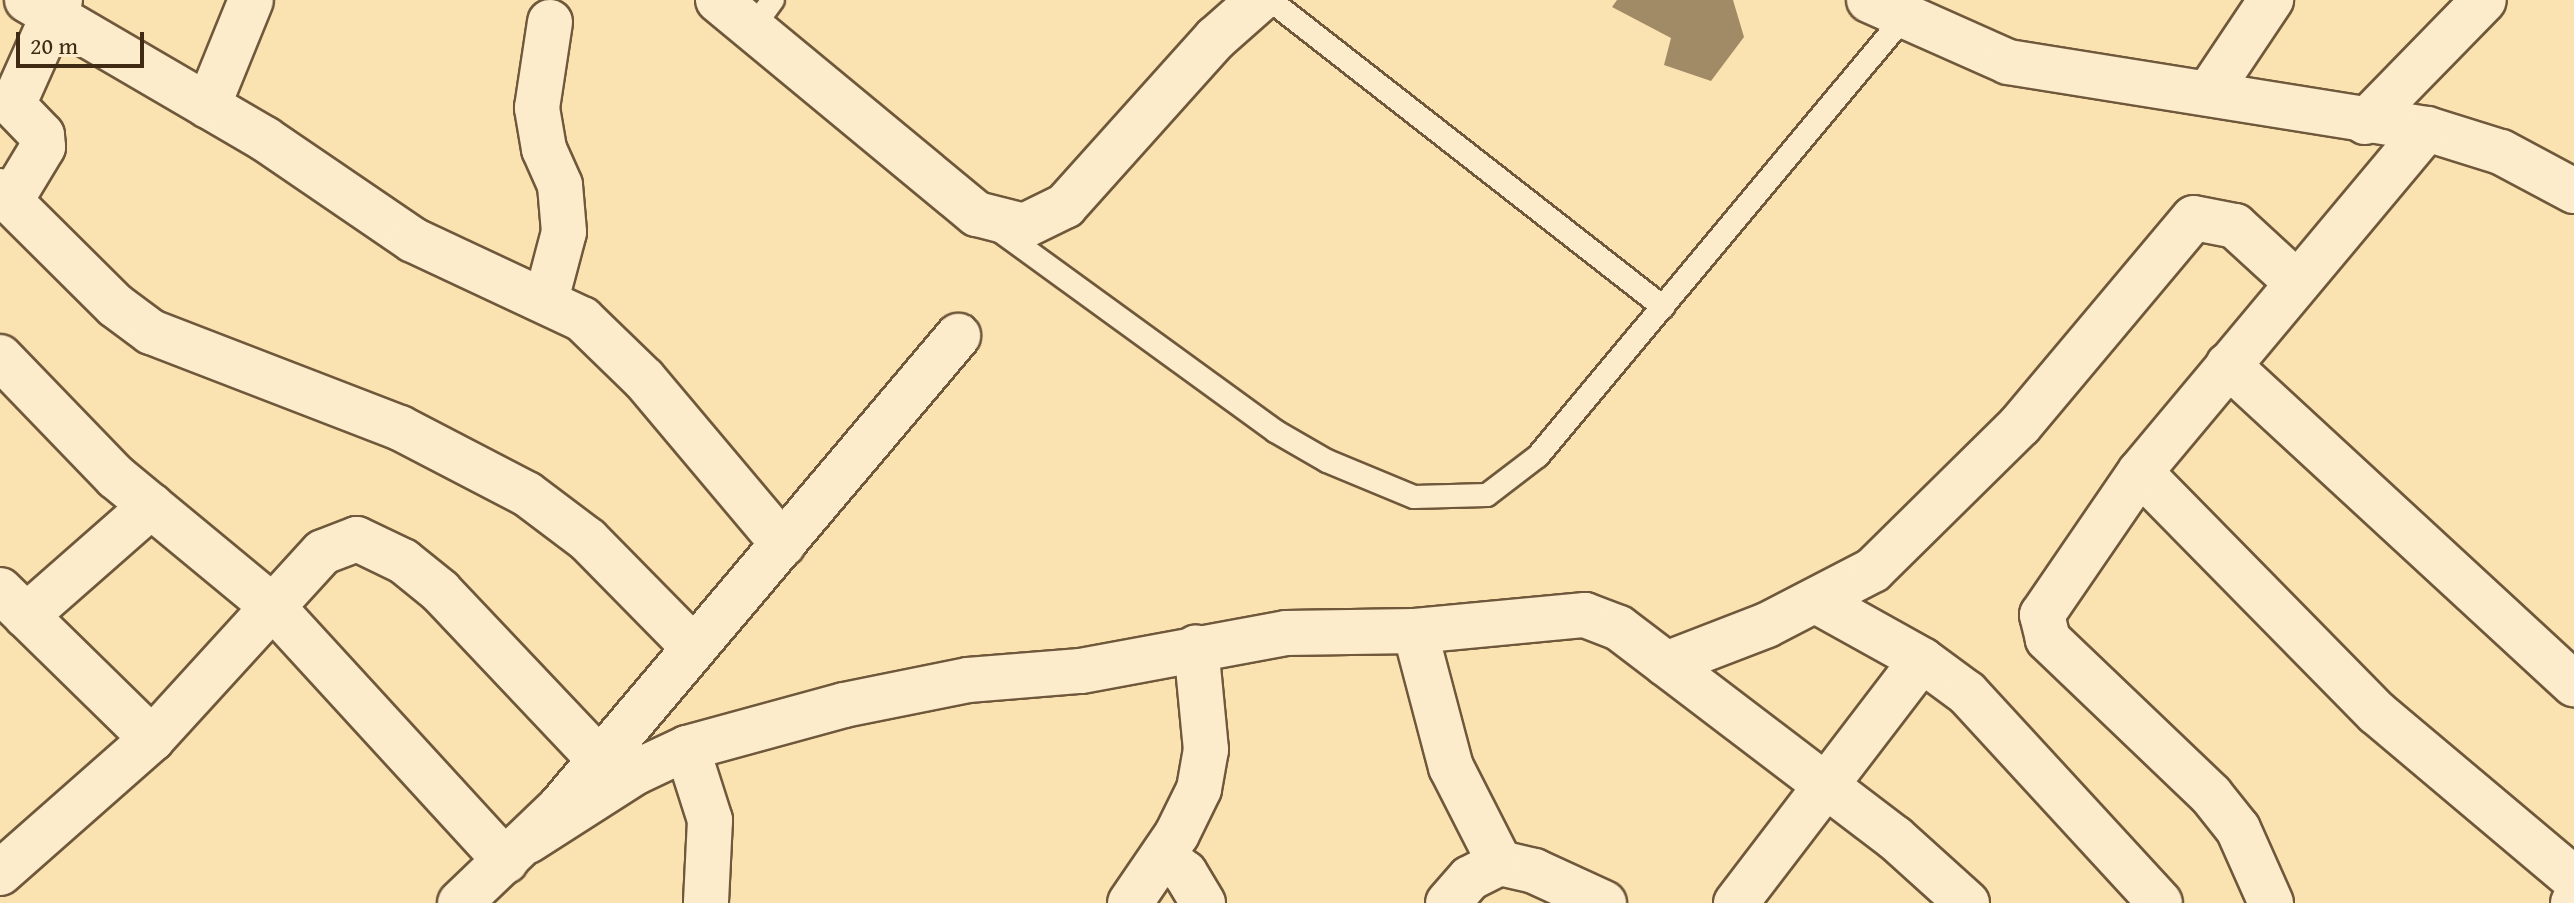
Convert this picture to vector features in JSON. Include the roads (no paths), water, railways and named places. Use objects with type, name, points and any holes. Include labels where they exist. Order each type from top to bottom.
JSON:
[{"type":"street","points":[[208,106],[251,0]]},
{"type":"street","points":[[718,0],[764,13],[977,214],[1024,226],[1065,206],[1216,38],[1259,0]]},
{"type":"street","points":[[2210,91],[2271,0]]},
{"type":"street","points":[[2365,122],[2484,0]]},
{"type":"street","points":[[694,648],[588,540],[527,494],[400,428],[151,332],[116,306],[5,195],[43,147],[42,135],[13,105],[47,5],[413,240],[546,300],[609,342],[783,544]]},
{"type":"street","points":[[1897,6],[2008,62],[2210,91],[2365,122],[2427,129],[2501,152],[2574,191]]},
{"type":"street","points":[[546,300],[564,232],[560,185],[544,149],[537,108],[550,22]]},
{"type":"street","points":[[2271,903],[2251,853],[2211,795],[2048,639],[2042,615],[2057,585],[2140,472],[2427,129]]},
{"type":"street","points":[[1666,664],[1818,602],[1873,570],[2020,425],[2194,218],[2235,226],[2296,282]]},
{"type":"street","points":[[460,903],[517,851],[694,648],[958,336]]},
{"type":"street","points":[[0,357],[151,506],[272,606],[517,851]]},
{"type":"street","points":[[2228,365],[2574,684]]},
{"type":"street","points":[[2140,472],[2377,713],[2574,879]]},
{"type":"street","points":[[151,506],[13,603],[152,739]]},
{"type":"street","points":[[0,873],[152,739],[323,552],[357,539],[403,561],[440,591],[597,757]]},
{"type":"street","points":[[1818,602],[1922,660],[2010,734],[2160,903]]},
{"type":"street","points":[[517,851],[636,772],[687,748],[844,705],[968,680],[1081,671],[1196,647],[1301,631],[1415,631],[1585,615],[1619,628],[1828,788],[1967,903]]},
{"type":"street","points":[[1415,631],[1451,767],[1500,863],[1604,903]]},
{"type":"street","points":[[1130,903],[1163,856],[1199,789],[1206,750],[1196,647]]},
{"type":"street","points":[[1743,900],[1922,660]]},
{"type":"street","points":[[687,748],[710,820],[706,903]]},
{"type":"street","points":[[1163,856],[1185,873],[1203,903]]},
{"type":"street","points":[[1448,903],[1470,878],[1500,863]]},
{"type":"lane","points":[[1270,0],[1663,307]]},
{"type":"lane","points":[[977,214],[1275,431],[1370,483],[1414,497],[1477,497],[1513,480],[1663,307],[1897,6]]}]
